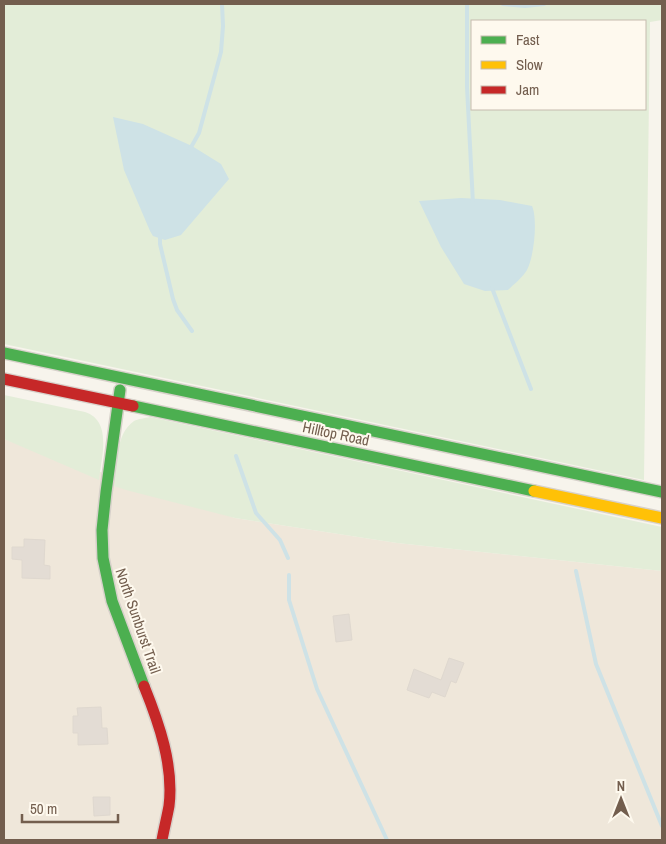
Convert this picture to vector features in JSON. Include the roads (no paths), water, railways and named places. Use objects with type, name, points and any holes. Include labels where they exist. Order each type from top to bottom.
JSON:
[{"type":"main road","name":"Hilltop Road","points":[[4,353],[662,492]]},
{"type":"main road","name":"North Sunburst Trail","points":[[122,378],[113,429],[102,529],[103,564],[113,604],[152,705],[165,749],[169,800],[168,815],[162,840]]},
{"type":"main road","name":"Hilltop Road","points":[[4,379],[662,518]]},
{"type":"waterway","points":[[190,149],[199,133],[221,52],[222,4]]},
{"type":"waterway","points":[[467,4],[467,87],[473,204]]},
{"type":"waterway","points":[[503,4],[525,6],[544,4]]},
{"type":"waterway","points":[[160,235],[160,244],[173,299],[177,310],[192,331]]},
{"type":"waterway","points":[[492,288],[531,389]]},
{"type":"waterway","points":[[236,456],[256,513],[280,540],[288,558]]},
{"type":"waterway","points":[[576,571],[596,664],[662,826]]},
{"type":"waterway","points":[[289,575],[289,600],[317,689],[387,840]]}]
